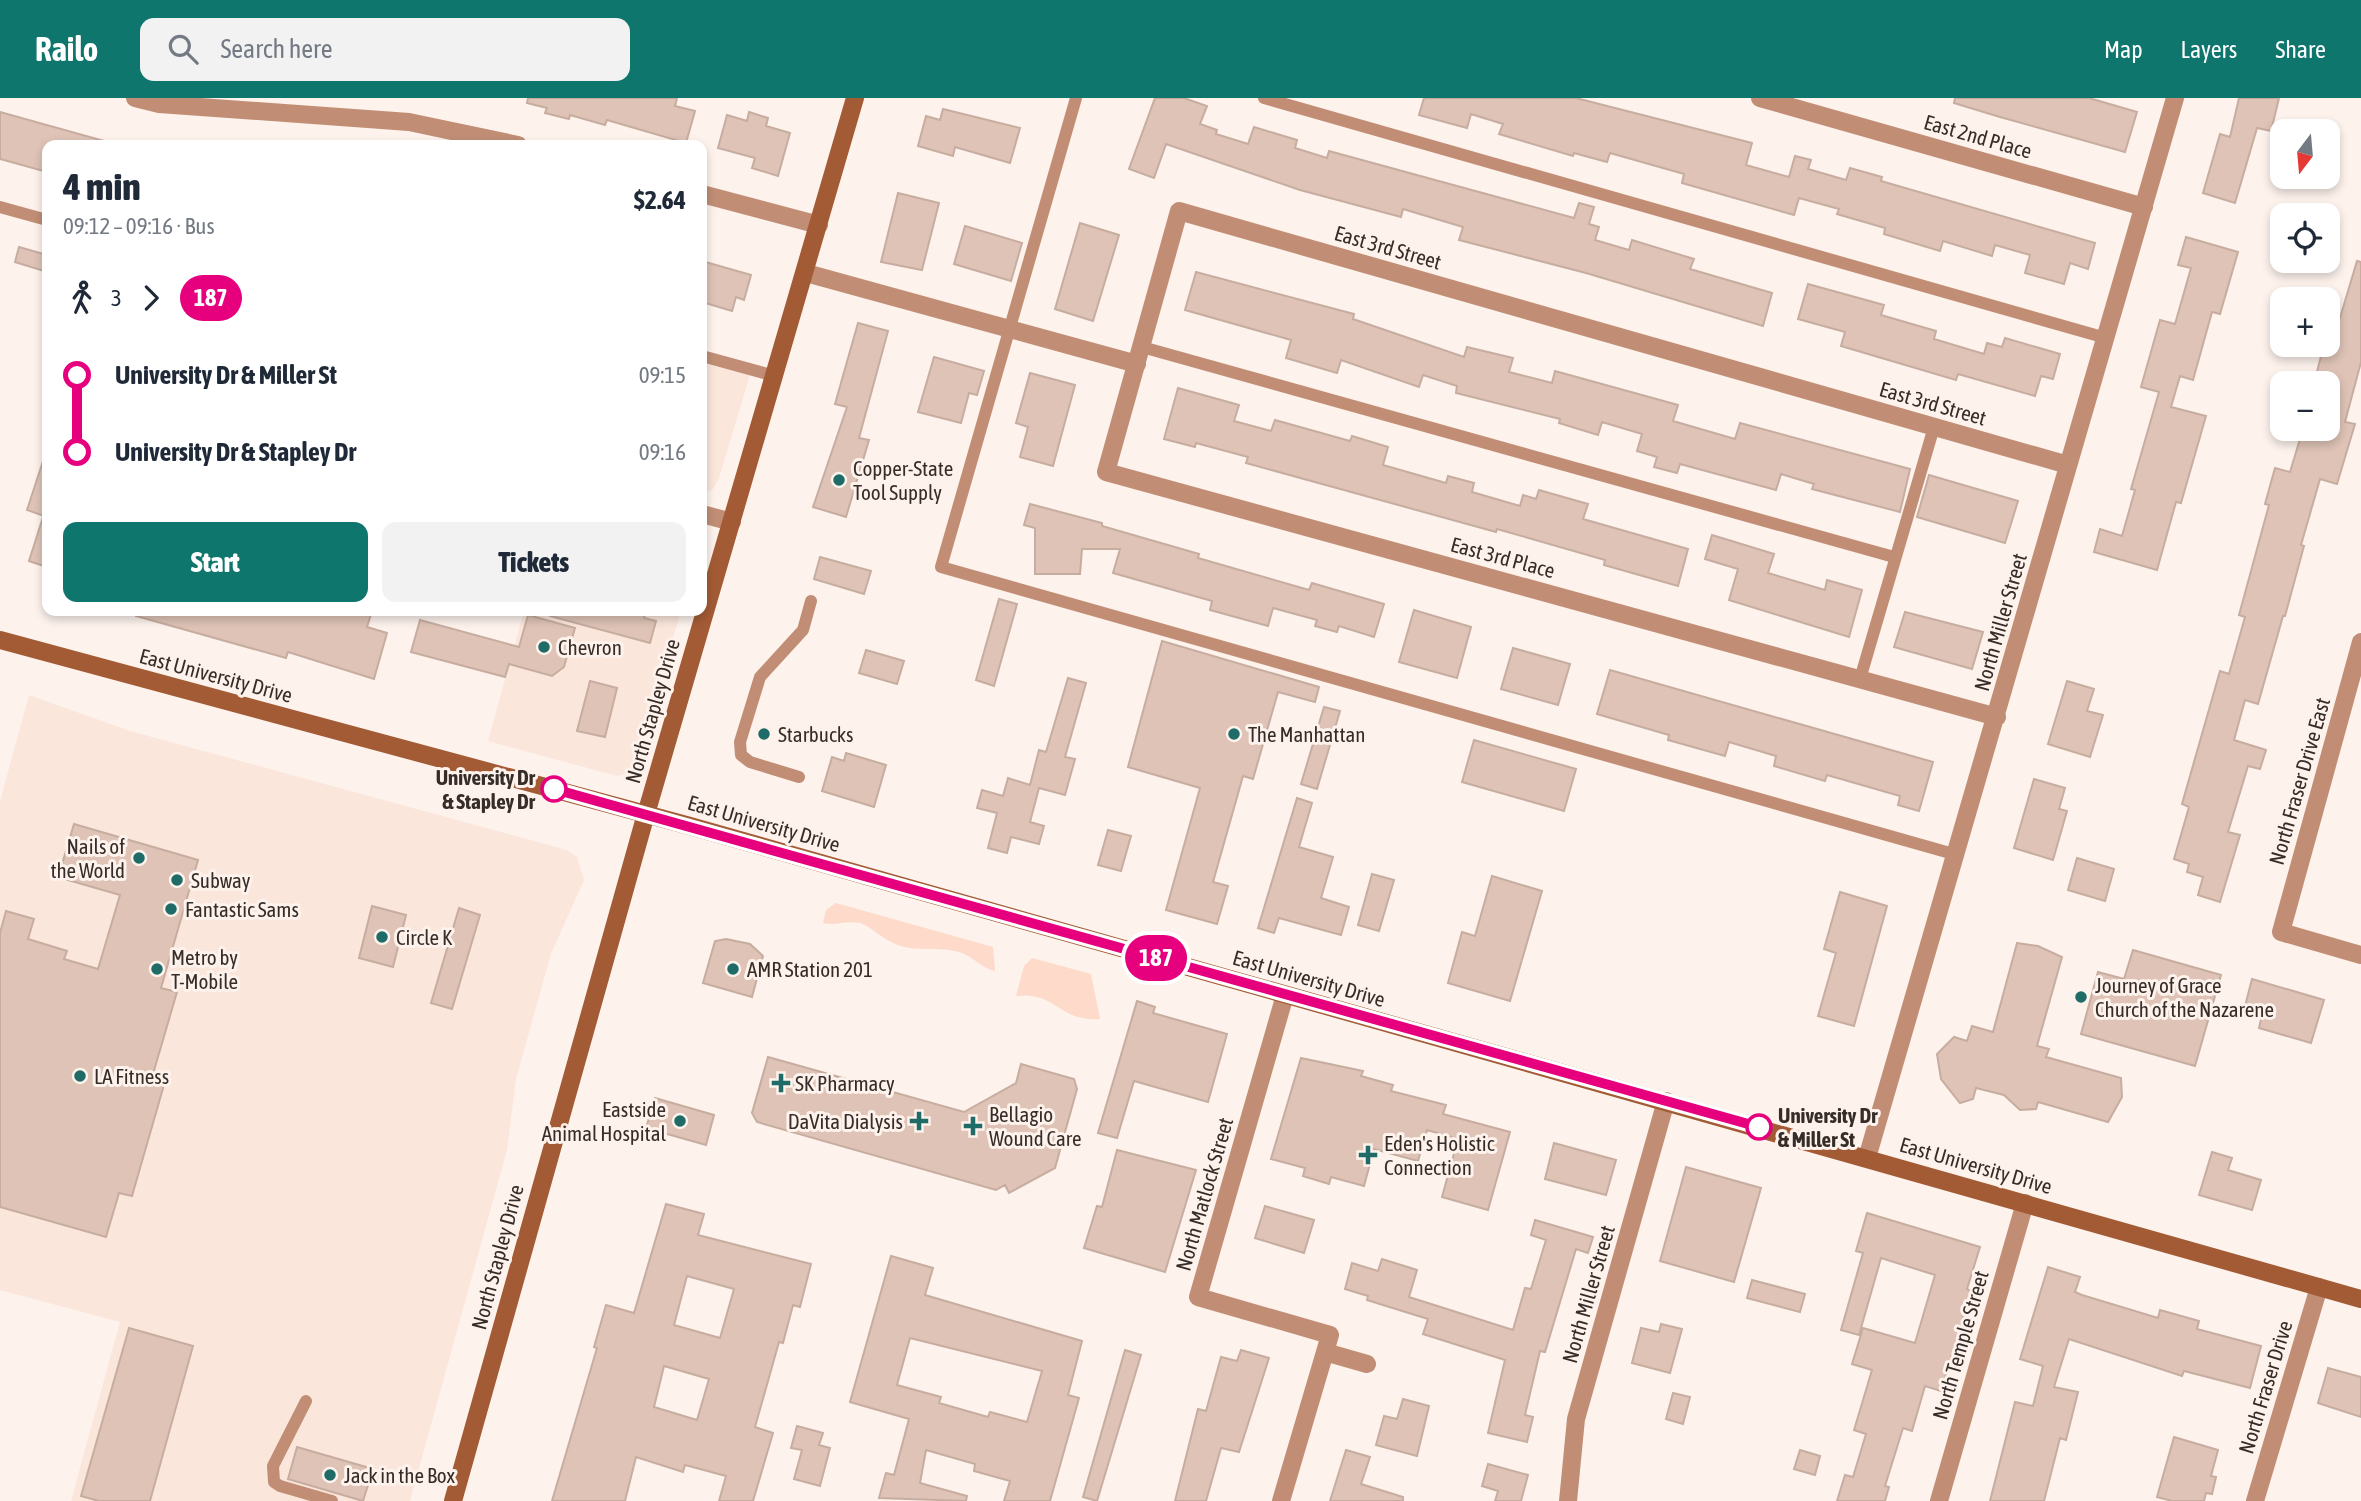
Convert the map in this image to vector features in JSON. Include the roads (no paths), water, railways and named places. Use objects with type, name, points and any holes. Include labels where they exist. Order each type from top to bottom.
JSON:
[{"type":"main road","name":"North Stapley Drive","points":[[707,607],[855,98]]},
{"type":"main road","name":"North Stapley Drive","points":[[453,1501],[704,616]]},
{"type":"main road","name":"East University Drive","points":[[0,640],[646,814],[2361,1299]]},
{"type":"street","points":[[135,98],[159,104],[409,122],[494,140]]},
{"type":"street","name":"East 2nd Place","points":[[1760,98],[2144,207]]},
{"type":"street","name":"North Miller Street","points":[[1867,1158],[2175,98]]},
{"type":"street","points":[[707,195],[820,225]]},
{"type":"street","name":"East 3rd Street","points":[[1139,355],[1179,211],[2068,465]]},
{"type":"street","points":[[806,273],[1008,329],[1139,355]]},
{"type":"street","name":"East 3rd Place","points":[[1139,355],[1106,472],[1997,717]]},
{"type":"street","points":[[707,515],[732,522]]},
{"type":"street","name":"North Fraser Drive East","points":[[2361,642],[2281,932],[2361,955]]},
{"type":"street","name":"North Matlock Street","points":[[1285,995],[1198,1297],[1330,1335],[1325,1352]]},
{"type":"street","name":"North Miller Street","points":[[1568,1501],[1576,1419],[1666,1101]]},
{"type":"street","name":"North Temple Street","points":[[1939,1501],[2025,1203]]},
{"type":"street","name":"North Fraser Drive","points":[[2255,1501],[2319,1287]]},
{"type":"street","points":[[1281,1501],[1325,1352],[1367,1364]]},
{"type":"lane","points":[[1076,98],[941,567],[1957,855]]},
{"type":"lane","points":[[1264,98],[2106,338]]},
{"type":"lane","points":[[0,207],[42,219]]},
{"type":"lane","points":[[1139,355],[1894,557]]},
{"type":"lane","points":[[707,357],[775,376]]},
{"type":"lane","points":[[1860,679],[1934,427]]},
{"type":"lane","points":[[799,777],[750,762],[741,755],[740,742],[760,677],[803,629],[811,601]]},
{"type":"lane","points":[[306,1401],[273,1465],[274,1482],[332,1501]]},
{"type":"place","name":"Copper-State Tool Supply","points":[[839,480]]},
{"type":"place","name":"Chevron","points":[[544,647]]},
{"type":"place","name":"Starbucks","points":[[764,734]]},
{"type":"place","name":"The Manhattan","points":[[1234,734]]},
{"type":"place","name":"University Dr & Stapley Dr","points":[[554,789]]},
{"type":"place","name":"Nails of the World","points":[[139,858]]},
{"type":"place","name":"Subway","points":[[177,880]]},
{"type":"place","name":"Fantastic Sams","points":[[171,909]]},
{"type":"place","name":"Circle K","points":[[382,937]]},
{"type":"place","name":"Metro by T-Mobile","points":[[157,969]]},
{"type":"place","name":"AMR Station 201","points":[[733,969]]},
{"type":"place","name":"Journey of Grace Church of the Nazarene","points":[[2081,997]]},
{"type":"place","name":"LA Fitness","points":[[80,1076]]},
{"type":"place","name":"SK Pharmacy","points":[[781,1083]]},
{"type":"place","name":"Eastside Animal Hospital","points":[[680,1121]]},
{"type":"place","name":"DaVita Dialysis","points":[[919,1121]]},
{"type":"place","name":"Bellagio Wound Care","points":[[973,1126]]},
{"type":"place","name":"University Dr & Miller St","points":[[1759,1127]]},
{"type":"place","name":"Eden's Holistic Connection","points":[[1368,1155]]},
{"type":"place","name":"Jack in the Box","points":[[330,1475]]}]
